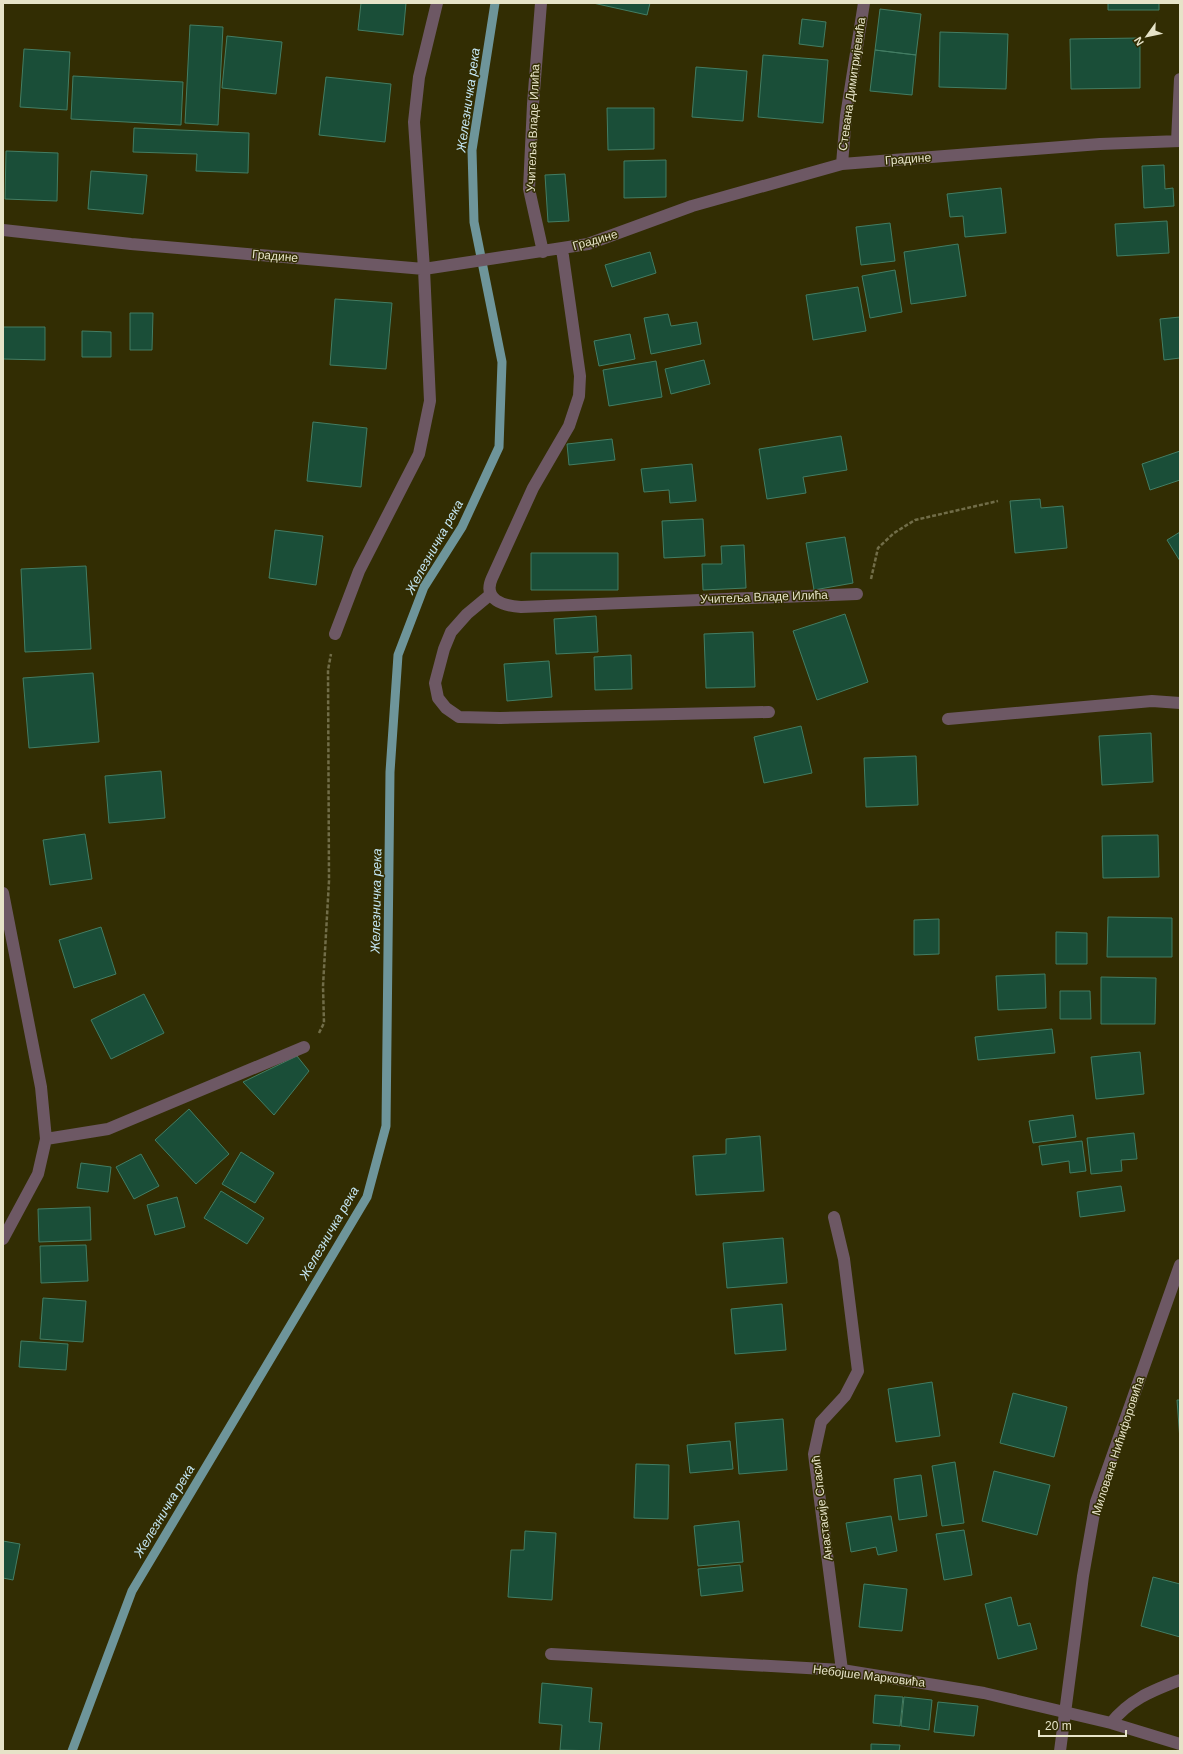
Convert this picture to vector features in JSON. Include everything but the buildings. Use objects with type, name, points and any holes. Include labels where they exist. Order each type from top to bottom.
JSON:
[{"type":"street","points":[[336,634],[359,571],[419,454],[430,401],[424,269],[414,122],[419,77],[437,3]]},
{"type":"street","name":"Учитеља Владе Илића","points":[[540,3],[529,189],[543,252]]},
{"type":"street","name":"Стевана Димитријевића","points":[[842,164],[846,116],[864,3]]},
{"type":"street","points":[[1179,141],[1180,79]]},
{"type":"street","name":"Градине","points":[[3,230],[131,244],[424,269],[588,244],[692,206],[842,164],[1100,144],[1179,141]]},
{"type":"street","points":[[562,249],[580,376],[579,396],[569,426],[533,488],[488,585],[491,594],[467,614],[451,632],[444,649],[435,683],[438,698],[446,708],[459,717],[500,718],[769,712]]},
{"type":"street","name":"Учитеља Владе Илића","points":[[491,594],[499,602],[507,606],[521,607],[857,594]]},
{"type":"street","points":[[948,719],[1152,701],[1180,703]]},
{"type":"street","points":[[3,893],[41,1087],[46,1139],[38,1174],[3,1239]]},
{"type":"street","points":[[46,1139],[108,1129],[304,1047]]},
{"type":"street","name":"Анастасије Спасић","points":[[834,1217],[844,1259],[858,1371],[845,1396],[821,1422],[814,1454],[842,1670]]},
{"type":"street","name":"Милована Нићифоровића","points":[[1060,1751],[1084,1570],[1096,1502],[1180,1265]]},
{"type":"street","name":"Небојше Марковића","points":[[551,1654],[842,1670],[984,1693],[1111,1723],[1180,1744]]},
{"type":"street","points":[[1111,1723],[1120,1712],[1138,1697],[1180,1680]]},
{"type":"path","points":[[857,594],[866,588],[872,576],[878,548],[894,533],[915,520],[998,501]]},
{"type":"path","points":[[304,1047],[318,1036],[324,1023],[322,986],[329,873],[328,670],[336,634]]},
{"type":"waterway","name":"Железничка река","points":[[72,1751],[132,1591],[367,1197],[386,1126],[390,772],[398,655],[424,587],[462,527],[499,447],[502,362],[474,222],[472,150],[495,3]]}]
